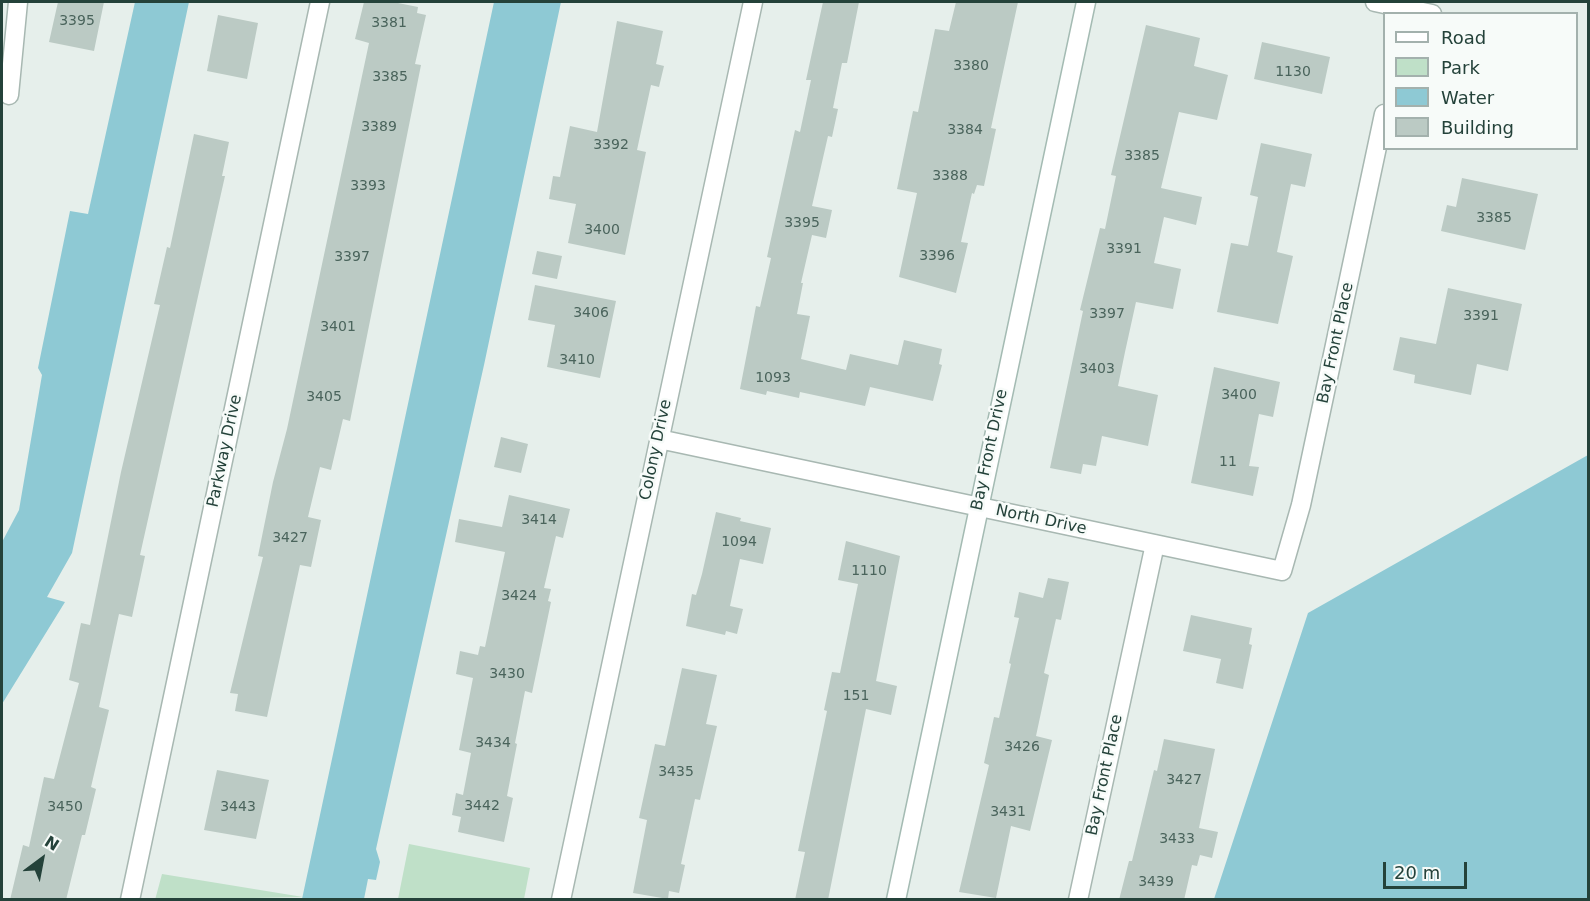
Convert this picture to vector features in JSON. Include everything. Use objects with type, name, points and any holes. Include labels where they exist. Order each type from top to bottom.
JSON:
[{"type":"street","points":[[9,95],[18,2]]},
{"type":"street","name":"Parkway Drive","points":[[130,900],[320,2]]},
{"type":"street","name":"Colony Drive","points":[[561,900],[753,2]]},
{"type":"street","name":"Bay Front Drive","points":[[896,900],[1086,2]]},
{"type":"street","points":[[1375,2],[1406,11]]},
{"type":"street","name":"Bay Front Place","points":[[1282,571],[1301,505],[1383,119]]},
{"type":"street","name":"North Drive","points":[[659,439],[1282,571]]},
{"type":"street","name":"Bay Front Place","points":[[1078,900],[1155,544]]},
{"type":"green space","points":[[409,844],[530,868],[524,899],[398,899]]},
{"type":"green space","points":[[162,874],[303,897],[155,900]]},
{"type":"water","points":[[135,2],[189,2],[72,553],[47,597],[65,602],[2,704],[2,542],[19,510],[42,375],[38,368],[70,211],[88,214]]},
{"type":"water","points":[[494,2],[561,2],[484,365],[376,849],[380,862],[376,880],[368,879],[364,899],[302,899]]},
{"type":"water","points":[[1588,455],[1588,899],[1214,899],[1308,613]]},
{"type":"building","points":[[58,2],[104,2],[94,51],[49,42]]},
{"type":"building","points":[[364,2],[393,2],[418,7],[417,13],[426,15],[415,64],[421,65],[350,421],[343,419],[331,470],[320,467],[308,517],[321,520],[311,567],[300,565],[267,717],[235,711],[238,694],[230,693],[263,557],[258,556],[273,482],[287,429],[369,43],[355,39]]},
{"type":"building","points":[[823,2],[859,2],[847,63],[842,63],[833,108],[838,109],[832,137],[828,136],[812,206],[832,210],[826,238],[812,235],[801,283],[803,283],[797,314],[810,316],[801,359],[846,370],[850,354],[898,365],[904,340],[942,349],[939,364],[942,365],[933,401],[870,387],[865,406],[800,392],[799,398],[767,391],[766,395],[740,389],[756,306],[760,307],[771,258],[767,257],[795,130],[800,132],[811,80],[806,80]]},
{"type":"building","points":[[956,2],[1018,2],[991,128],[996,129],[984,186],[977,185],[974,194],[972,193],[961,242],[968,243],[956,293],[899,277],[917,193],[897,189],[913,111],[918,112],[935,29],[949,31]]},
{"type":"building","points":[[218,15],[258,23],[247,79],[207,71]]},
{"type":"building","points":[[617,21],[663,31],[656,64],[664,66],[659,87],[651,85],[637,150],[646,152],[625,255],[568,243],[576,204],[549,199],[553,176],[560,177],[570,126],[597,132]]},
{"type":"building","points":[[1146,25],[1200,38],[1194,66],[1228,75],[1217,120],[1179,112],[1161,188],[1202,197],[1196,225],[1164,217],[1154,263],[1181,269],[1173,309],[1136,302],[1125,352],[1118,386],[1158,395],[1148,446],[1102,436],[1096,466],[1083,464],[1081,474],[1050,468],[1083,311],[1080,310],[1100,228],[1105,229],[1116,176],[1111,175]]},
{"type":"building","points":[[1262,42],[1330,57],[1322,94],[1254,79]]},
{"type":"building","points":[[194,134],[229,142],[222,176],[225,176],[140,555],[145,556],[132,617],[119,614],[99,707],[109,710],[91,787],[96,789],[85,835],[82,835],[66,900],[10,900],[23,845],[29,847],[44,777],[54,779],[79,683],[69,680],[81,623],[90,625],[121,472],[160,305],[154,304],[167,247],[170,248]]},
{"type":"building","points":[[1261,143],[1312,154],[1305,187],[1291,184],[1277,252],[1293,256],[1278,324],[1217,312],[1231,243],[1248,246],[1258,197],[1250,195]]},
{"type":"building","points":[[1462,178],[1538,194],[1525,250],[1441,231],[1447,205],[1456,207]]},
{"type":"building","points":[[537,251],[562,256],[557,279],[532,274]]},
{"type":"building","points":[[535,285],[616,301],[600,378],[547,367],[555,325],[528,320]]},
{"type":"building","points":[[1448,288],[1522,304],[1508,371],[1477,364],[1471,395],[1414,383],[1415,375],[1393,370],[1400,337],[1436,344]]},
{"type":"building","points":[[1214,367],[1280,382],[1273,417],[1259,414],[1249,466],[1259,467],[1253,496],[1191,483]]},
{"type":"building","points":[[501,437],[528,444],[521,473],[494,467]]},
{"type":"building","points":[[509,495],[570,509],[563,538],[556,536],[544,588],[551,589],[548,601],[551,602],[532,693],[525,691],[507,796],[513,798],[504,842],[458,832],[461,817],[452,815],[456,793],[463,795],[471,753],[459,750],[473,678],[456,674],[460,651],[478,655],[480,646],[485,647],[505,552],[455,542],[459,519],[502,527]]},
{"type":"building","points":[[716,512],[741,518],[740,521],[771,528],[763,564],[740,559],[730,606],[743,609],[737,634],[726,631],[725,635],[686,626],[692,594],[696,595]]},
{"type":"building","points":[[846,541],[900,556],[876,681],[897,686],[891,715],[866,709],[828,900],[795,900],[805,852],[798,851],[827,711],[824,710],[832,672],[840,673],[858,584],[838,580]]},
{"type":"building","points":[[1048,578],[1069,582],[1061,620],[1056,619],[1044,673],[1049,675],[1036,736],[1052,740],[1030,831],[1011,826],[996,898],[959,892],[989,765],[984,763],[994,717],[999,718],[1011,664],[1009,663],[1019,618],[1014,617],[1019,592],[1043,598]]},
{"type":"building","points":[[1191,615],[1252,628],[1249,644],[1252,645],[1243,689],[1216,683],[1221,659],[1183,651]]},
{"type":"building","points":[[682,668],[717,675],[706,724],[717,726],[700,800],[695,799],[681,864],[685,865],[679,893],[669,891],[668,899],[633,893],[647,820],[639,818],[655,744],[665,746]]},
{"type":"building","points":[[1164,739],[1215,749],[1199,828],[1218,832],[1212,858],[1200,855],[1197,866],[1192,865],[1184,900],[1119,900],[1129,861],[1132,861],[1154,770],[1157,771]]},
{"type":"building","points":[[217,770],[269,780],[256,839],[204,830]]}]
